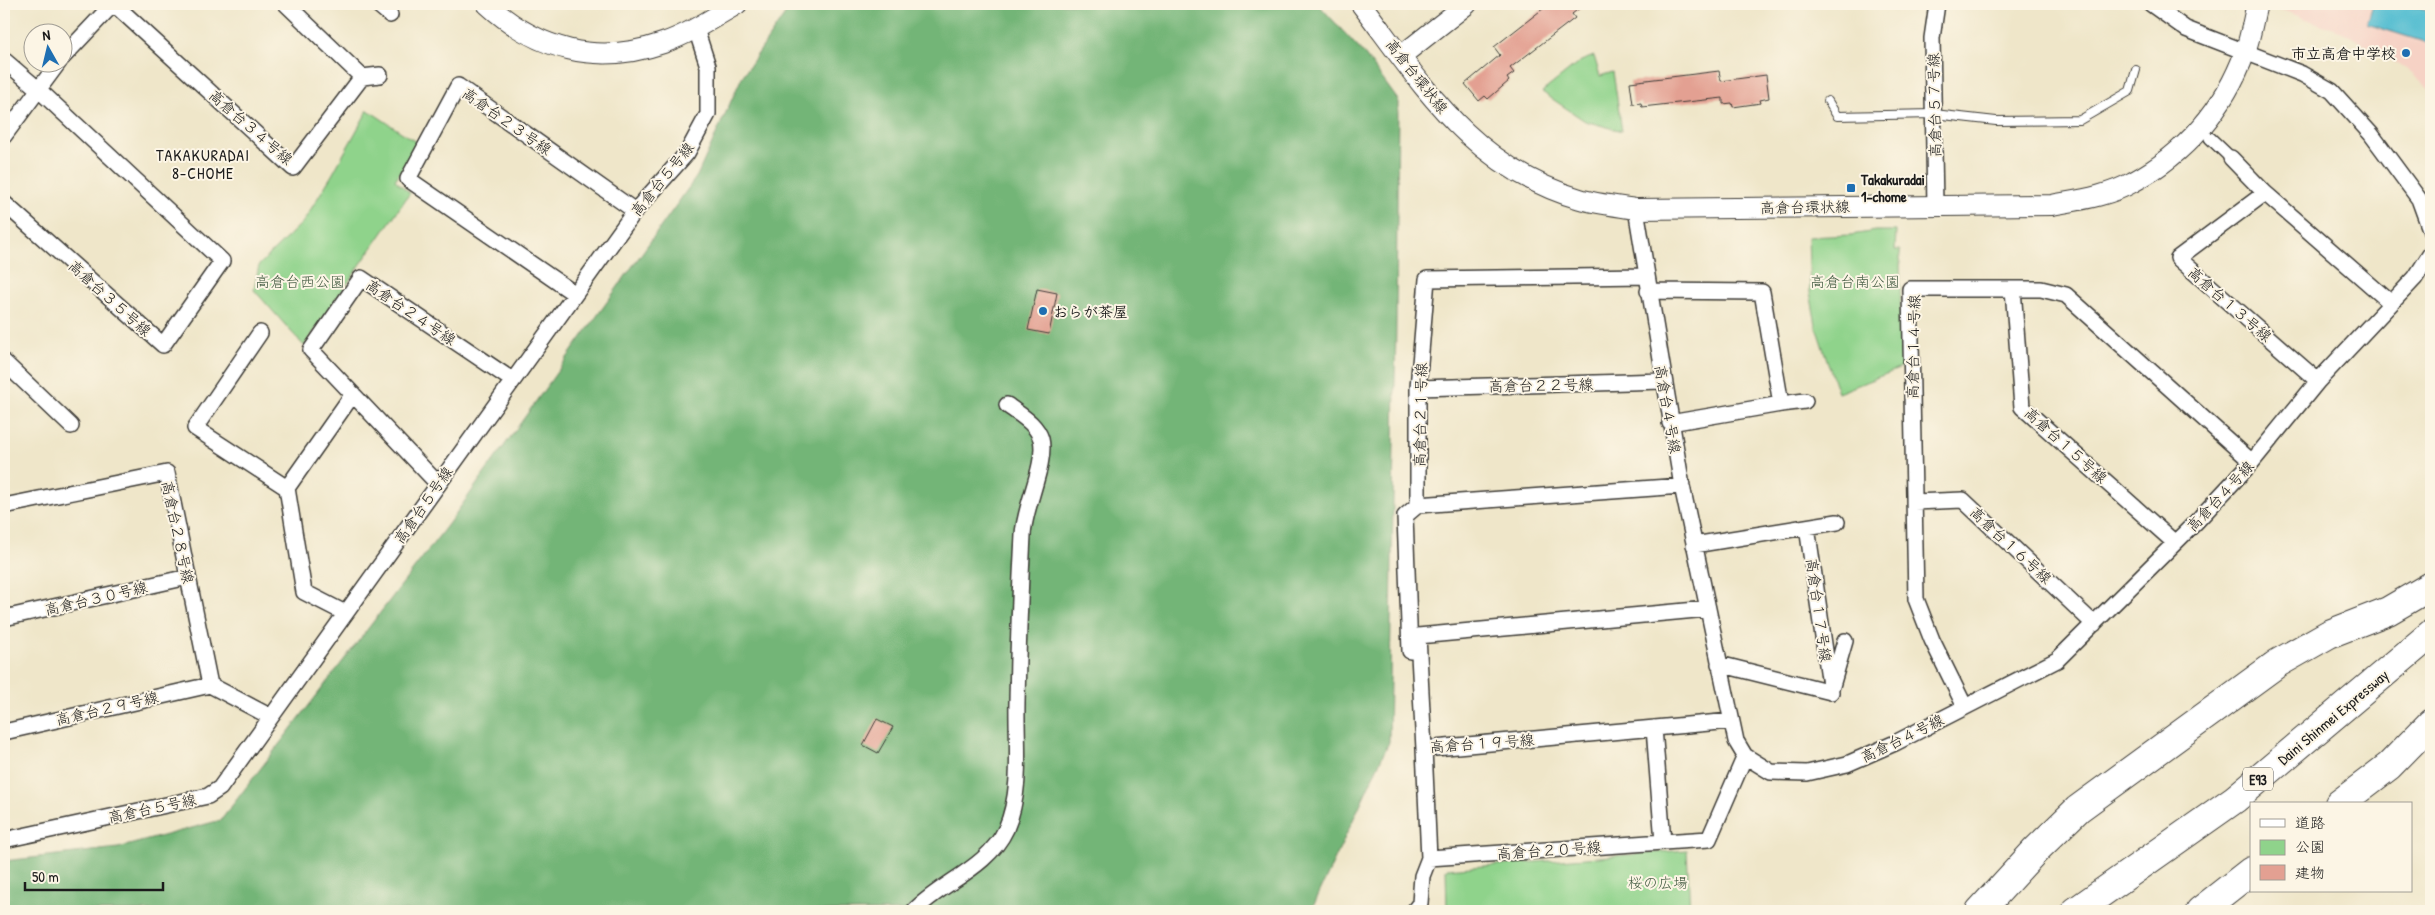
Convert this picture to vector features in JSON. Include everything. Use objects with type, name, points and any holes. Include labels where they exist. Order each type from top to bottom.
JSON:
[{"type":"highway","points":[[1980,911],[2036,850],[2078,809],[2266,671],[2311,644],[2388,611],[2431,586]]},
{"type":"highway","name":"Daini Shinmei Expressway","points":[[2076,911],[2235,798],[2431,634]]},
{"type":"highway","points":[[2342,802],[2388,766],[2431,723]]},
{"type":"highway","points":[[2200,911],[2250,872]]},
{"type":"highway","name":"Daini Shinmei Expressway","points":[[2068,911],[2111,885]]},
{"type":"street","points":[[72,48],[114,4]]},
{"type":"street","name":"高倉台３４号線","points":[[114,4],[293,168],[362,77]]},
{"type":"street","points":[[286,4],[362,77],[380,75]]},
{"type":"street","points":[[377,4],[390,15]]},
{"type":"street","points":[[487,4],[501,18],[538,40],[564,50],[598,53],[631,52],[663,43],[696,29],[736,4]]},
{"type":"street","name":"高倉台環状線","points":[[1361,4],[1450,120],[1497,160],[1530,179],[1580,199],[1636,209],[2052,205],[2091,198],[2132,183],[2166,160],[2195,135],[2230,85],[2246,47],[2256,9]]},
{"type":"street","points":[[1401,56],[1467,4]]},
{"type":"street","name":"高倉台５７号線","points":[[1936,206],[1932,38],[1937,4]]},
{"type":"street","points":[[2150,4],[2186,29],[2246,47],[2332,91],[2371,134],[2419,199],[2431,232]]},
{"type":"street","name":"高倉台５号線","points":[[4,840],[208,796],[220,788],[512,380],[636,211],[687,153],[708,114],[708,66],[696,29]]},
{"type":"street","name":"高倉台３５号線","points":[[4,60],[39,90],[222,261],[163,345],[4,203]]},
{"type":"street","points":[[4,136],[52,72]]},
{"type":"street","name":"高倉台２３号線","points":[[575,294],[408,179],[458,86],[636,211]]},
{"type":"street","points":[[2210,138],[2265,193],[2391,303]]},
{"type":"street","name":"高倉台１３号線","points":[[2265,193],[2178,258],[2318,381]]},
{"type":"street","name":"高倉台４号線","points":[[1636,209],[1670,423],[1731,721],[1736,741],[1745,756],[1771,772],[1806,773],[1847,764],[1895,743],[2057,660],[2175,543],[2252,462],[2318,381],[2414,278],[2431,253]]},
{"type":"street","name":"高倉台２１号線","points":[[1418,506],[1418,388],[1427,279],[1646,276]]},
{"type":"street","name":"高倉台２４号線","points":[[438,484],[311,350],[362,278],[512,380]]},
{"type":"street","name":"高倉台１４号線","points":[[1965,707],[1932,640],[1916,600],[1910,289],[2041,289],[2066,296],[2252,462]]},
{"type":"street","name":"高倉台１５号線","points":[[2013,289],[2022,407],[2175,543]]},
{"type":"street","points":[[1648,291],[1762,292],[1781,404]]},
{"type":"street","points":[[260,332],[195,428],[287,488]]},
{"type":"street","points":[[4,362],[71,426]]},
{"type":"street","name":"高倉台２２号線","points":[[1418,388],[1663,381]]},
{"type":"street","points":[[345,613],[304,592],[287,488],[353,394]]},
{"type":"street","points":[[1670,423],[1805,401]]},
{"type":"street","points":[[914,911],[994,848],[1005,829],[1015,802],[1018,770],[1018,660],[1023,534],[1025,514],[1041,460],[1041,440],[1032,423],[1007,405]]},
{"type":"street","name":"高倉台２８号線","points":[[4,506],[167,473],[210,685]]},
{"type":"street","points":[[1420,671],[1410,673],[1405,516],[1418,506],[1682,486]]},
{"type":"street","name":"高倉台１６号線","points":[[1914,502],[1963,500],[2094,624]]},
{"type":"street","points":[[1694,545],[1837,522]]},
{"type":"street","name":"高倉台１７号線","points":[[1807,527],[1831,692]]},
{"type":"street","name":"高倉台３０号線","points":[[4,618],[188,577]]},
{"type":"street","name":"高倉台１９号線","points":[[1708,609],[1418,636],[1424,749],[1731,721]]},
{"type":"street","name":"高倉台１７号線","points":[[1831,692],[1845,641]]},
{"type":"street","points":[[1719,664],[1831,692]]},
{"type":"street","points":[[210,685],[271,716]]},
{"type":"street","name":"高倉台２９号線","points":[[4,732],[210,685]]},
{"type":"street","points":[[1654,728],[1663,842]]},
{"type":"street","points":[[1414,911],[1420,903],[1422,876],[1429,858],[1424,749]]},
{"type":"street","name":"高倉台２０号線","points":[[1429,858],[1709,839],[1745,756]]},
{"type":"lane","points":[[1828,101],[1837,116],[1934,114],[1996,121],[2080,120],[2130,91],[2136,70]]},
{"type":"shaded area","name":"市立高倉中学校","points":[[2281,4],[2431,4],[2431,90],[2411,72],[2350,35],[2279,9]]},
{"type":"green space","points":[[792,4],[1318,4],[1365,55],[1398,100],[1389,742],[1311,911],[4,911],[4,861],[118,848],[221,820],[449,523],[697,176],[742,77]]},
{"type":"green space","points":[[1594,56],[1600,76],[1613,72],[1622,131],[1585,121],[1542,92],[1581,61]]},
{"type":"green space","name":"高倉台西公園","points":[[368,110],[419,144],[395,180],[410,193],[304,346],[254,290],[259,265],[303,222]]},
{"type":"green space","name":"高倉台南公園","points":[[1876,231],[1896,231],[1895,250],[1900,250],[1901,368],[1838,393],[1817,330],[1810,292],[1808,237],[1851,235]]},
{"type":"green space","name":"桜の広場","points":[[1687,850],[1690,911],[1447,911],[1446,869]]},
{"type":"water","points":[[2373,4],[2405,4],[2431,12],[2431,44],[2367,24]]},
{"type":"building","points":[[1549,4],[1585,4],[1572,14],[1575,18],[1510,68],[1514,73],[1507,78],[1509,81],[1488,99],[1485,96],[1479,101],[1465,84],[1500,55],[1494,47]]},
{"type":"building","points":[[1719,71],[1721,81],[1766,75],[1769,98],[1760,100],[1761,103],[1733,107],[1732,103],[1723,104],[1723,98],[1642,107],[1641,103],[1633,104],[1630,82]]},
{"type":"building","name":"おらが茶屋","points":[[1037,289],[1057,293],[1049,334],[1028,330]]},
{"type":"building","points":[[877,719],[893,727],[878,753],[863,745]]},
{"type":"place","name":"市立高倉中学校","points":[[2406,53]]},
{"type":"place","name":"Takakuradai 1-chome","points":[[1851,188]]},
{"type":"place","name":"おらが茶屋","points":[[1043,311]]},
{"type":"district","name":"TAKAKURADAI 8-CHOME","points":[[203,164]]}]
